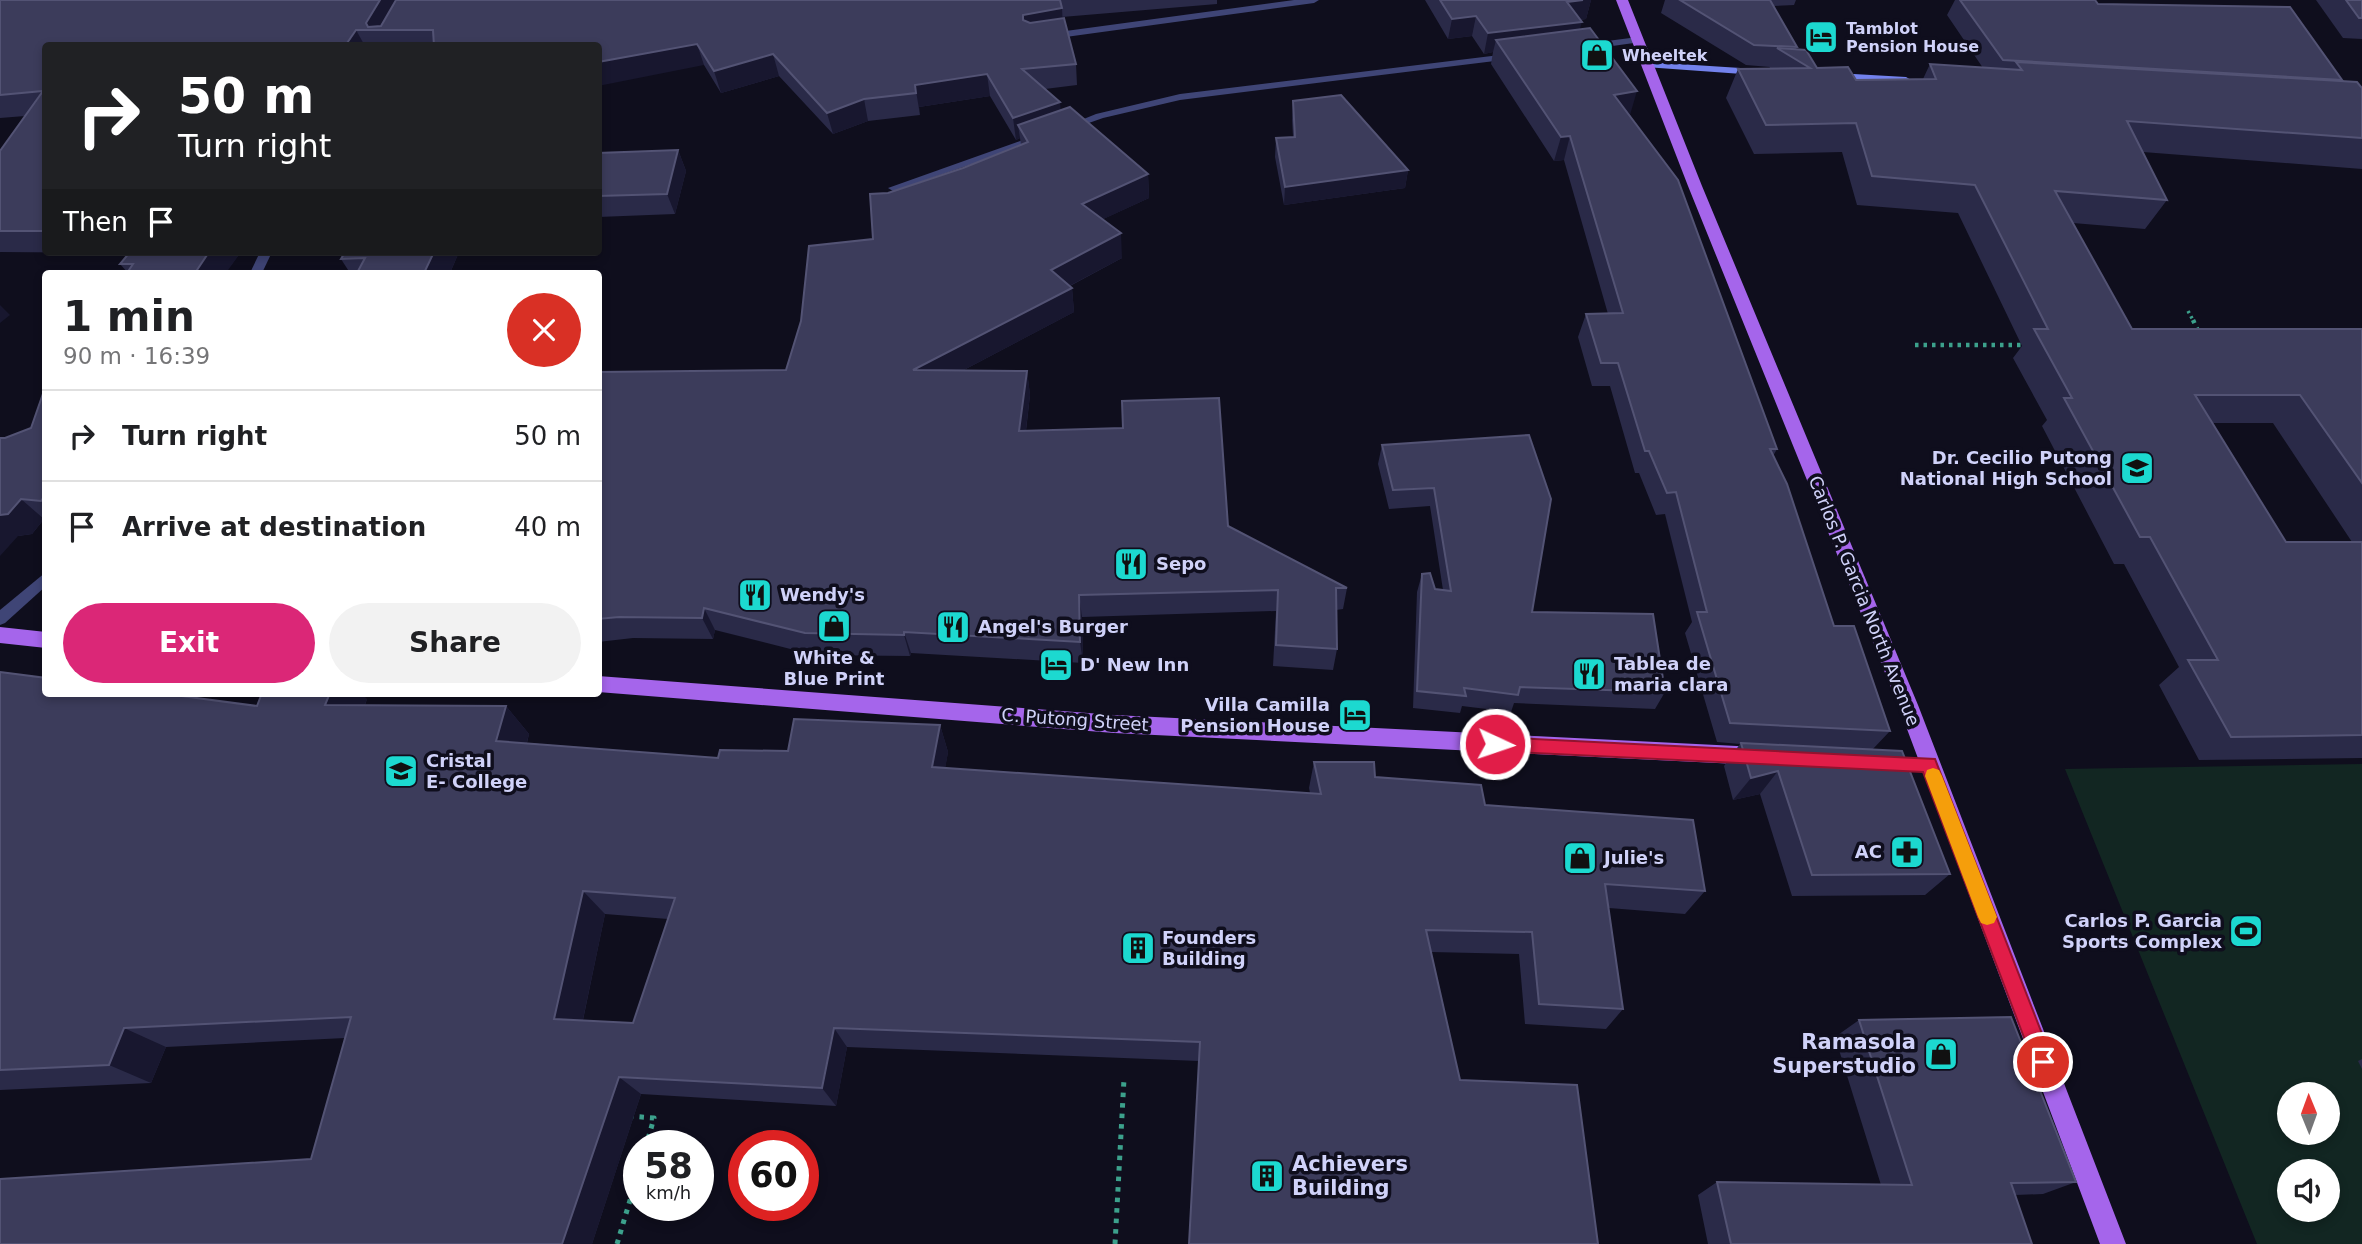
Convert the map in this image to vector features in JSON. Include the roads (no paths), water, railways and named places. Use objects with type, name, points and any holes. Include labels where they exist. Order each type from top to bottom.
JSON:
[{"type":"main road","name":"Carlos P. Garcia North Avenue","points":[[1622,0],[1908,705],[2113,1244]]},
{"type":"main road","points":[[1647,65],[1771,72]]},
{"type":"main road","points":[[1826,76],[1922,81]]},
{"type":"main road","points":[[0,635],[42,639]]},
{"type":"main road","name":"C. Putong Street","points":[[602,684],[1114,724],[1784,758]]},
{"type":"main road","points":[[1903,763],[1929,765]]},
{"type":"street","points":[[1045,37],[1314,0]]},
{"type":"street","points":[[1569,49],[1638,40]]},
{"type":"street","points":[[1061,130],[1100,117],[1180,97],[1513,56]]},
{"type":"street","points":[[893,188],[1048,134]]},
{"type":"street","points":[[0,619],[42,582]]},
{"type":"place","name":"Tamblot Pension House","points":[[1821,37]]},
{"type":"place","name":"Wheeltek","points":[[1597,55]]},
{"type":"place","name":"Dr. Cecilio Putong National High School","points":[[2137,468]]},
{"type":"place","name":"Sepo","points":[[1131,564]]},
{"type":"place","name":"Wendy's","points":[[755,595]]},
{"type":"place","name":"White & Blue Print","points":[[834,626]]},
{"type":"place","name":"Angel's Burger","points":[[953,627]]},
{"type":"place","name":"D' New Inn","points":[[1056,665]]},
{"type":"place","name":"Tablea de maria clara","points":[[1589,674]]},
{"type":"place","name":"Villa Camilla Pension House","points":[[1355,715]]},
{"type":"place","name":"Cristal E- College","points":[[401,771]]},
{"type":"place","name":"AC","points":[[1907,852]]},
{"type":"place","name":"Julie's","points":[[1580,858]]},
{"type":"place","name":"Carlos P. Garcia Sports Complex","points":[[2246,931]]},
{"type":"place","name":"Founders Building","points":[[1138,948]]},
{"type":"place","name":"Ramasola Superstudio","points":[[1941,1054]]},
{"type":"place","name":"Achievers Building","points":[[1267,1176]]}]
